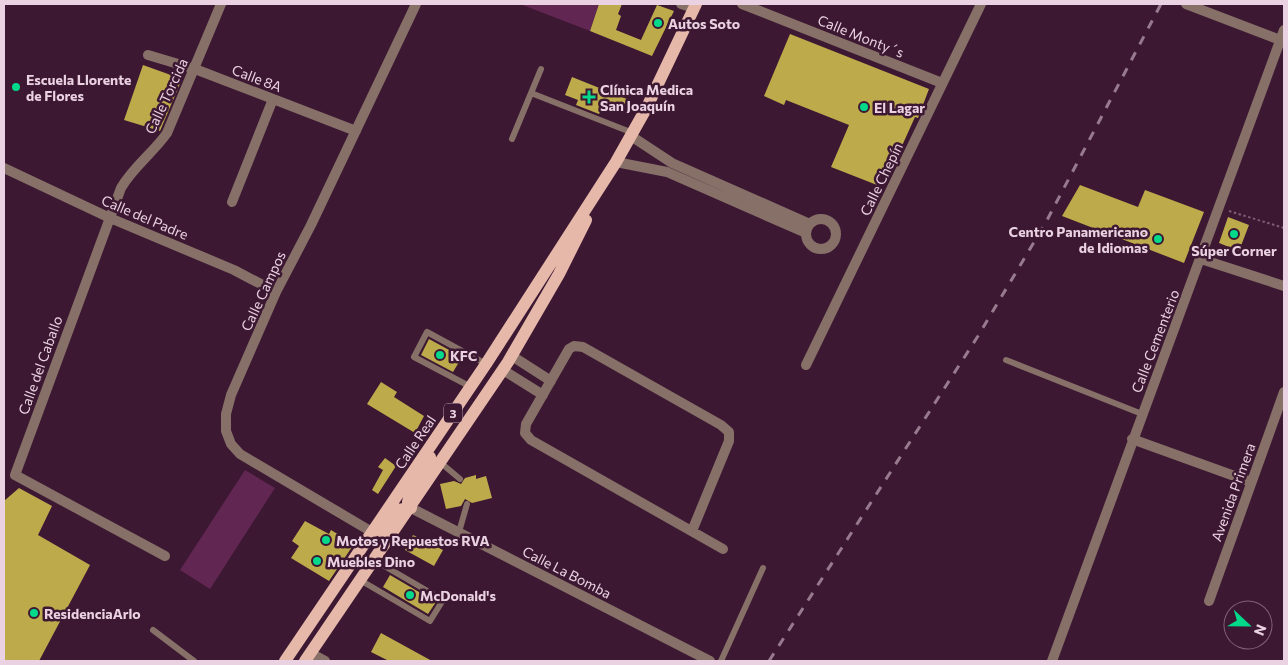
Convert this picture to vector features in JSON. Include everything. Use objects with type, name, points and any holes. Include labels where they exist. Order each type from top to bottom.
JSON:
[{"type":"main road","name":"Calle Real","points":[[285,661],[471,387],[616,162],[661,80],[695,6]]},
{"type":"main road","name":"Calle Real","points":[[308,657],[348,596],[411,508],[512,356],[559,274],[616,162]]},
{"type":"main road","points":[[348,596],[354,578],[375,542],[372,532],[381,531],[398,510],[411,508],[408,502],[410,495],[423,473],[434,442]]},
{"type":"main road","points":[[295,661],[300,656],[308,657],[309,641],[317,628],[321,608]]},
{"type":"street","name":"Calle Torcida","points":[[110,218],[127,177],[158,147],[167,133],[221,4]]},
{"type":"street","name":"Calle Campos","points":[[372,532],[252,463],[235,449],[228,438],[225,422],[228,403],[276,292],[416,4]]},
{"type":"street","points":[[681,4],[695,6]]},
{"type":"street","name":"Calle Monty´s","points":[[742,4],[942,83]]},
{"type":"street","name":"Calle Chepín","points":[[806,365],[981,4]]},
{"type":"street","points":[[1186,4],[1280,40]]},
{"type":"street","name":"Calle Cementerio","points":[[1052,661],[1132,439],[1220,208],[1284,30]]},
{"type":"street","name":"Calle 8A","points":[[148,55],[195,69],[356,130]]},
{"type":"street","points":[[232,202],[274,99]]},
{"type":"street","points":[[632,135],[670,168]]},
{"type":"street","points":[[616,162],[670,168],[808,228]]},
{"type":"street","name":"Calle del Padre","points":[[4,168],[110,218],[174,243],[276,292]]},
{"type":"street","name":"Calle del Caballo","points":[[110,218],[15,475],[165,556]]},
{"type":"street","points":[[1201,259],[1284,286]]},
{"type":"street","points":[[692,531],[729,441],[729,432],[722,425],[583,347],[574,346],[569,350],[526,424],[525,433],[531,440],[723,549]]},
{"type":"street","points":[[512,356],[551,381]]},
{"type":"street","points":[[503,370],[543,395]]},
{"type":"street","name":"Avenida Primera","points":[[1209,600],[1284,392]]},
{"type":"street","points":[[1132,439],[1251,482]]},
{"type":"street","name":"Calle La Bomba","points":[[411,508],[710,661]]},
{"type":"street","points":[[308,657],[325,661]]},
{"type":"lane","points":[[512,139],[541,69]]},
{"type":"lane","points":[[531,93],[632,135]]},
{"type":"lane","points":[[471,387],[414,357],[427,332],[486,364]]},
{"type":"lane","points":[[1006,360],[1142,414]]},
{"type":"lane","points":[[441,463],[460,479]]},
{"type":"lane","points":[[458,532],[466,504]]},
{"type":"lane","points":[[360,580],[430,621],[443,600],[374,560]]},
{"type":"lane","points":[[721,661],[763,568]]},
{"type":"lane","points":[[153,630],[194,661]]},
{"type":"path","points":[[1220,208],[1284,228]]},
{"type":"shaded area","points":[[520,4],[599,4],[590,31]]},
{"type":"shaded area","points":[[245,470],[275,488],[210,589],[180,570]]},
{"type":"building","name":"Autos Soto","points":[[599,4],[622,4],[618,14],[621,16],[616,30],[641,40],[657,5],[674,11],[652,56],[590,31]]},
{"type":"building","name":"El Lagar","points":[[790,34],[929,89],[918,118],[915,117],[901,148],[893,149],[877,185],[831,167],[849,125],[786,100],[784,105],[764,96]]},
{"type":"building","points":[[143,65],[182,79],[160,131],[124,120]]},
{"type":"building","name":"Clínica Medica San Joaquín","points":[[572,77],[627,99],[622,111],[605,104],[599,114],[576,105],[578,100],[565,95]]},
{"type":"building","name":"Centro Panamericano de Idiomas","points":[[1080,185],[1138,207],[1145,190],[1204,212],[1184,263],[1062,216]]},
{"type":"building","name":"Súper Corner","points":[[1228,217],[1249,225],[1239,251],[1219,243]]},
{"type":"building","name":"KFC","points":[[429,339],[462,357],[453,372],[421,355]]},
{"type":"building","points":[[381,382],[397,392],[394,397],[424,416],[415,433],[367,404]]},
{"type":"building","points":[[385,458],[396,466],[378,494],[372,490],[383,470],[378,467]]},
{"type":"building","points":[[476,475],[476,479],[486,476],[492,498],[472,503],[465,499],[461,506],[446,509],[440,484],[454,481],[461,484],[465,478]]},
{"type":"building","name":"ResidenciaArlo","points":[[19,488],[52,506],[38,535],[90,565],[39,661],[4,661],[4,501]]},
{"type":"building","points":[[305,521],[329,534],[331,530],[354,544],[329,581],[291,558],[299,546],[292,541]]},
{"type":"building","points":[[413,535],[443,550],[434,566],[405,550]]},
{"type":"building","name":"McDonald's","points":[[390,575],[436,602],[428,614],[383,587]]},
{"type":"building","points":[[381,633],[432,661],[389,661],[371,652]]},
{"type":"railway","points":[[769,661],[978,336],[1046,222],[1161,4]]},
{"type":"place","name":"Autos Soto","points":[[658,23]]},
{"type":"place","name":"Escuela Llorente de Flores","points":[[16,87]]},
{"type":"place","name":"Clínica Medica San Joaquín","points":[[589,97]]},
{"type":"place","name":"El Lagar","points":[[864,107]]},
{"type":"place","name":"Súper Corner","points":[[1234,234]]},
{"type":"place","name":"Centro Panamericano de Idiomas","points":[[1158,239]]},
{"type":"place","name":"KFC","points":[[440,355]]},
{"type":"place","name":"Motos y Repuestos RVA","points":[[326,540]]},
{"type":"place","name":"Muebles Dino","points":[[317,561]]},
{"type":"place","name":"McDonald's","points":[[410,595]]},
{"type":"place","name":"ResidenciaArlo","points":[[34,613]]}]
